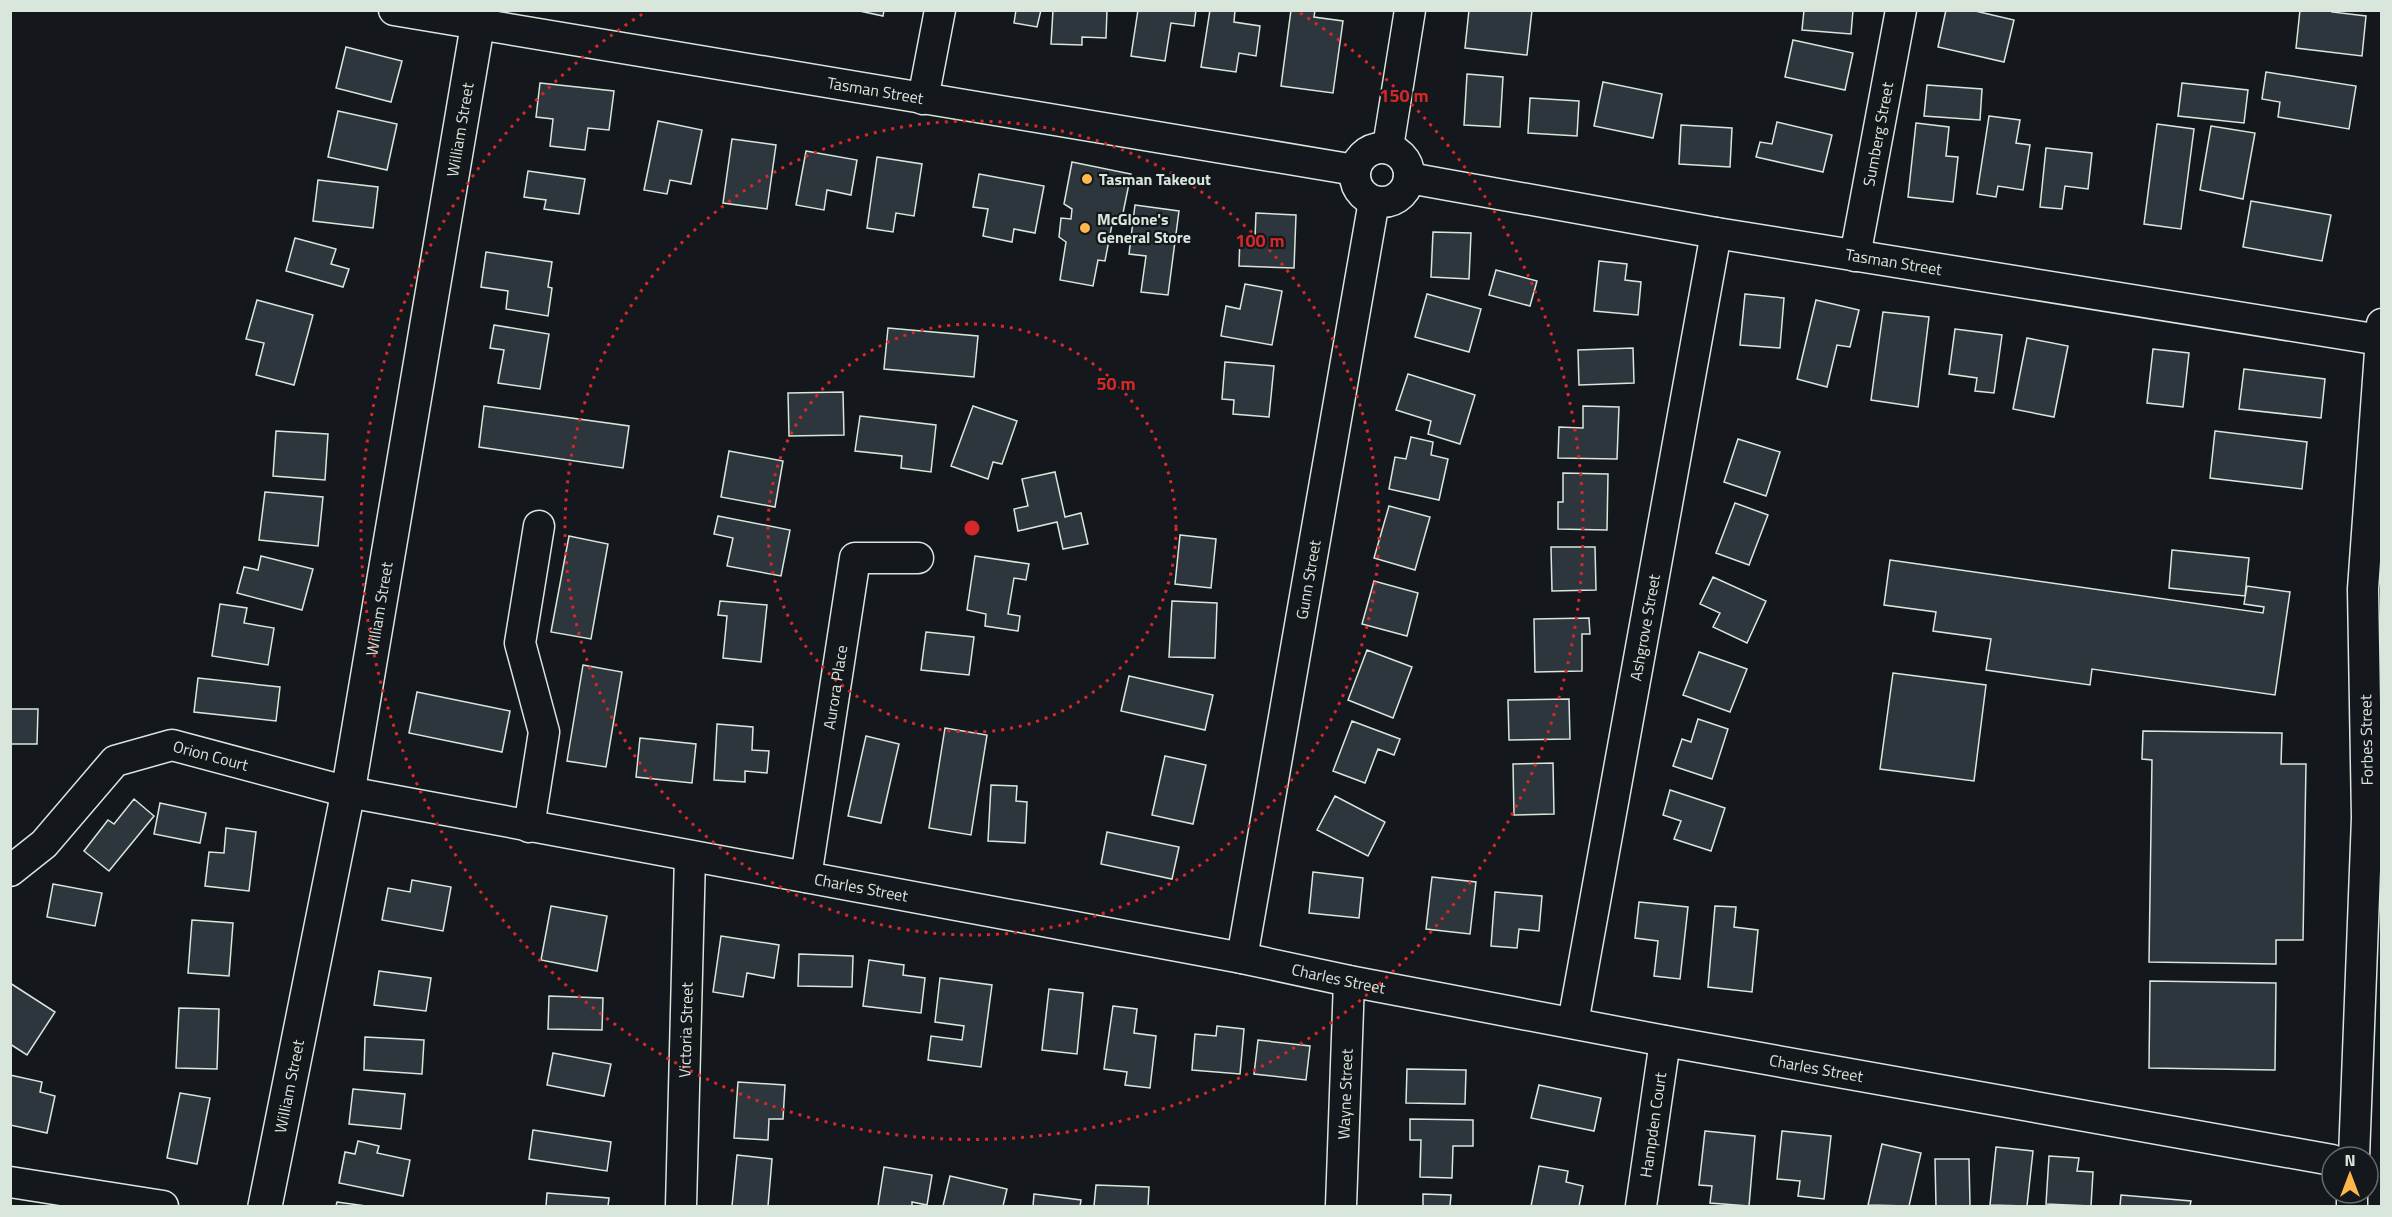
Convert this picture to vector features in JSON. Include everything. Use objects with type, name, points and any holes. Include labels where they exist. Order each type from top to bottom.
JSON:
[{"type":"main road","name":"William Street","points":[[265,1206],[348,792],[478,18]]},
{"type":"street","name":"Tasman Street","points":[[394,10],[478,18],[923,99],[1355,170]]},
{"type":"street","points":[[923,99],[940,10]]},
{"type":"street","points":[[1388,147],[1410,10]]},
{"type":"street","name":"Sumberg Street","points":[[1856,256],[1901,10]]},
{"type":"street","points":[[1379,147],[1388,147],[1395,150],[1407,162],[1409,178],[1407,187],[1393,200],[1374,201],[1365,197],[1359,189],[1355,180],[1355,170],[1363,154],[1379,147]]},
{"type":"street","name":"Tasman Street","points":[[1409,178],[1856,256],[2381,332]]},
{"type":"street","name":"Gunn Street","points":[[1242,958],[1374,201]]},
{"type":"street","name":"Ashgrove Street","points":[[1573,1023],[1716,233]]},
{"type":"street","name":"Forbes Street","points":[[2355,1145],[2374,819],[2372,591],[2381,332]]},
{"type":"street","points":[[529,827],[544,732],[520,643],[539,526]]},
{"type":"street","name":"Aurora Place","points":[[806,877],[855,558],[918,558]]},
{"type":"street","name":"Orion Court","points":[[10,871],[44,844],[115,761],[172,745],[348,792]]},
{"type":"street","name":"Charles Street","points":[[348,792],[1242,958],[1349,981],[1665,1041],[2320,1158]]},
{"type":"street","name":"Victoria Street","points":[[681,1206],[690,856]]},
{"type":"street","name":"Wayne Street","points":[[1341,1206],[1349,981]]},
{"type":"street","name":"Hampden Court","points":[[1641,1206],[1665,1041]]},
{"type":"street","points":[[10,1182],[163,1206]]},
{"type":"building","points":[[855,10],[884,10],[883,16]]},
{"type":"building","points":[[1016,10],[1041,10],[1037,27],[1014,23]]},
{"type":"building","points":[[1053,10],[1107,10],[1106,38],[1082,37],[1082,45],[1051,44]]},
{"type":"building","points":[[1138,10],[1196,10],[1194,26],[1171,23],[1165,61],[1131,56]]},
{"type":"building","points":[[1210,10],[1235,10],[1234,22],[1260,26],[1256,56],[1239,53],[1236,72],[1201,67]]},
{"type":"building","points":[[1291,10],[1315,10],[1314,17],[1343,21],[1333,93],[1281,86]]},
{"type":"building","points":[[1469,10],[1532,10],[1527,55],[1465,48]]},
{"type":"building","points":[[1804,10],[1853,10],[1851,34],[1802,30]]},
{"type":"building","points":[[1946,10],[1971,10],[2014,20],[2004,62],[1938,47]]},
{"type":"building","points":[[2300,10],[2333,10],[2332,12],[2366,16],[2362,56],[2296,48]]},
{"type":"building","points":[[1793,40],[1853,53],[1845,90],[1785,77]]},
{"type":"building","points":[[346,47],[402,61],[391,102],[336,88]]},
{"type":"building","points":[[2266,72],[2356,86],[2349,129],[2278,117],[2280,102],[2262,99]]},
{"type":"building","points":[[1467,74],[1503,77],[1500,127],[1464,125]]},
{"type":"building","points":[[1603,82],[1662,94],[1653,138],[1594,126]]},
{"type":"building","points":[[540,83],[614,91],[609,130],[588,128],[585,150],[550,146],[553,119],[536,117]]},
{"type":"building","points":[[2182,83],[2248,90],[2244,123],[2178,116]]},
{"type":"building","points":[[1927,85],[1982,89],[1980,120],[1924,116]]},
{"type":"building","points":[[1530,98],[1579,101],[1577,136],[1528,133]]},
{"type":"building","points":[[338,111],[397,124],[387,170],[328,157]]},
{"type":"building","points":[[1989,116],[2020,120],[2016,143],[2030,145],[2023,190],[1998,186],[1996,197],[1977,194]]},
{"type":"building","points":[[658,121],[702,130],[691,184],[670,180],[667,194],[644,190]]},
{"type":"building","points":[[1777,122],[1832,135],[1823,172],[1756,157],[1760,142],[1772,144]]},
{"type":"building","points":[[1916,123],[1949,127],[1946,156],[1958,157],[1953,202],[1908,197]]},
{"type":"building","points":[[2157,124],[2194,129],[2181,229],[2144,224]]},
{"type":"building","points":[[1681,125],[1732,128],[1730,167],[1679,164]]},
{"type":"building","points":[[2211,126],[2255,133],[2243,199],[2200,190]]},
{"type":"building","points":[[732,139],[776,145],[767,209],[723,203]]},
{"type":"building","points":[[2046,148],[2092,153],[2088,189],[2065,186],[2062,209],[2040,207]]},
{"type":"building","points":[[806,151],[857,160],[851,195],[827,190],[824,210],[796,205]]},
{"type":"building","points":[[877,157],[922,164],[914,216],[896,213],[893,232],[867,228]]},
{"type":"building","name":"McGlone's General Store","points":[[1072,162],[1131,174],[1123,213],[1113,219],[1105,261],[1098,260],[1093,286],[1060,280],[1066,242],[1059,237],[1061,218],[1071,219],[1072,209],[1064,204]]},
{"type":"building","points":[[528,171],[585,179],[579,214],[544,209],[546,200],[524,197]]},
{"type":"building","points":[[979,174],[1044,186],[1035,233],[1014,229],[1012,242],[983,236],[988,209],[973,207]]},
{"type":"building","points":[[318,180],[378,187],[373,228],[313,221]]},
{"type":"building","points":[[2251,201],[2331,215],[2322,261],[2243,247]]},
{"type":"building","points":[[1135,205],[1179,211],[1168,295],[1141,292],[1146,256],[1129,254]]},
{"type":"building","points":[[1256,213],[1296,215],[1294,268],[1239,266],[1240,237],[1255,238]]},
{"type":"building","points":[[1433,232],[1471,233],[1469,279],[1431,277]]},
{"type":"building","points":[[295,238],[336,249],[331,264],[349,269],[343,287],[286,271]]},
{"type":"building","points":[[486,252],[552,262],[548,287],[552,288],[548,316],[506,309],[508,291],[481,287]]},
{"type":"building","points":[[1599,261],[1627,264],[1625,280],[1641,282],[1638,315],[1594,311]]},
{"type":"building","points":[[1496,270],[1537,281],[1530,306],[1489,295]]},
{"type":"building","points":[[1245,284],[1282,291],[1272,345],[1221,336],[1226,306],[1240,309]]},
{"type":"building","points":[[1427,294],[1481,309],[1469,352],[1415,337]]},
{"type":"building","points":[[1745,294],[1784,298],[1780,348],[1740,345]]},
{"type":"building","points":[[257,300],[313,315],[294,385],[256,375],[264,343],[246,339]]},
{"type":"building","points":[[1816,300],[1859,310],[1850,347],[1837,345],[1827,387],[1797,379]]},
{"type":"building","points":[[1883,312],[1929,317],[1918,407],[1871,400]]},
{"type":"building","points":[[494,325],[549,334],[540,389],[498,383],[504,350],[490,348]]},
{"type":"building","points":[[888,328],[978,336],[974,377],[884,369]]},
{"type":"building","points":[[1955,329],[2002,335],[1994,393],[1975,391],[1977,378],[1949,374]]},
{"type":"building","points":[[2027,338],[2068,346],[2054,417],[2013,409]]},
{"type":"building","points":[[1633,348],[1634,383],[1579,385],[1578,350]]},
{"type":"building","points":[[2153,349],[2189,353],[2183,407],[2147,403]]},
{"type":"building","points":[[1225,362],[1274,366],[1269,417],[1233,414],[1234,400],[1222,399]]},
{"type":"building","points":[[2244,369],[2325,379],[2321,418],[2239,409]]},
{"type":"building","points":[[1408,374],[1475,395],[1460,444],[1428,434],[1431,421],[1396,410]]},
{"type":"building","points":[[843,392],[844,435],[789,436],[788,393]]},
{"type":"building","points":[[484,406],[629,426],[623,468],[479,447]]},
{"type":"building","points":[[973,406],[1017,421],[1002,464],[993,462],[988,479],[951,466]]},
{"type":"building","points":[[1583,406],[1619,407],[1617,459],[1558,458],[1559,427],[1583,428]]},
{"type":"building","points":[[860,416],[936,425],[931,472],[901,468],[902,456],[855,451]]},
{"type":"building","points":[[276,431],[328,434],[325,480],[273,476]]},
{"type":"building","points":[[2215,431],[2307,442],[2302,489],[2210,478]]},
{"type":"building","points":[[1411,437],[1433,442],[1431,455],[1448,459],[1439,500],[1389,489],[1395,457],[1406,459]]},
{"type":"building","points":[[1738,439],[1780,452],[1766,496],[1724,482]]},
{"type":"building","points":[[729,451],[783,461],[775,507],[721,497]]},
{"type":"building","points":[[1055,472],[1065,517],[1081,513],[1088,544],[1063,549],[1057,522],[1018,531],[1014,509],[1028,506],[1022,479]]},
{"type":"building","points":[[1563,473],[1608,474],[1607,530],[1558,529],[1558,502],[1563,502]]},
{"type":"building","points":[[265,492],[323,497],[318,546],[259,540]]},
{"type":"building","points":[[1735,503],[1768,515],[1749,565],[1716,553]]},
{"type":"building","points":[[1389,506],[1430,517],[1415,570],[1374,558]]},
{"type":"building","points":[[718,516],[790,530],[781,576],[727,566],[733,538],[714,534]]},
{"type":"building","points":[[1180,535],[1216,539],[1211,588],[1175,584]]},
{"type":"building","points":[[569,536],[608,544],[591,639],[551,632]]},
{"type":"building","points":[[1551,547],[1595,547],[1596,590],[1552,591]]},
{"type":"building","points":[[2172,550],[2249,558],[2245,596],[2169,588]]},
{"type":"building","points":[[261,556],[313,569],[302,610],[237,593],[244,567],[258,570]]},
{"type":"building","points":[[975,556],[1029,564],[1026,580],[1014,578],[1008,614],[1020,616],[1018,631],[985,626],[986,614],[967,610]]},
{"type":"building","points":[[1890,560],[2263,613],[2264,607],[2244,604],[2247,586],[2290,592],[2275,695],[2092,669],[2090,685],[1986,670],[1991,639],[1933,631],[1936,612],[1884,605]]},
{"type":"building","points":[[1713,577],[1766,601],[1747,643],[1713,627],[1720,613],[1700,604]]},
{"type":"building","points":[[1374,581],[1418,593],[1407,636],[1362,624]]},
{"type":"building","points":[[720,601],[767,605],[761,662],[723,658],[727,616],[718,615]]},
{"type":"building","points":[[1172,601],[1217,603],[1215,658],[1169,657]]},
{"type":"building","points":[[220,604],[247,608],[244,623],[274,628],[268,665],[212,656]]},
{"type":"building","points":[[1589,618],[1590,634],[1582,634],[1582,671],[1535,672],[1534,619]]},
{"type":"building","points":[[926,632],[974,637],[969,675],[921,670]]},
{"type":"building","points":[[1367,650],[1412,667],[1393,718],[1348,700]]},
{"type":"building","points":[[1699,652],[1747,669],[1730,712],[1683,695]]},
{"type":"building","points":[[583,665],[622,672],[606,767],[567,761]]},
{"type":"building","points":[[1893,673],[1986,685],[1974,781],[1880,769]]},
{"type":"building","points":[[1129,676],[1213,695],[1205,730],[1121,711]]},
{"type":"building","points":[[198,678],[280,687],[276,721],[194,712]]},
{"type":"building","points":[[417,692],[510,711],[502,752],[409,733]]},
{"type":"building","points":[[1569,699],[1570,739],[1509,740],[1508,700]]},
{"type":"building","points":[[10,709],[38,709],[37,744],[10,744]]},
{"type":"building","points":[[1698,719],[1728,729],[1712,779],[1673,766],[1682,739],[1691,742]]},
{"type":"building","points":[[1352,721],[1400,739],[1394,755],[1378,749],[1365,783],[1333,771]]},
{"type":"building","points":[[717,724],[753,727],[752,750],[769,751],[767,773],[745,771],[745,782],[714,780]]},
{"type":"building","points":[[945,728],[987,735],[971,835],[929,828]]},
{"type":"building","points":[[2143,731],[2282,733],[2281,764],[2306,764],[2303,940],[2276,940],[2276,964],[2149,962],[2152,760],[2142,759]]},
{"type":"building","points":[[866,736],[899,744],[881,823],[848,816]]},
{"type":"building","points":[[640,738],[696,744],[692,783],[636,777]]},
{"type":"building","points":[[1165,756],[1206,765],[1193,824],[1152,815]]},
{"type":"building","points":[[1553,763],[1554,814],[1514,815],[1513,764]]},
{"type":"building","points":[[991,785],[1017,786],[1016,801],[1027,802],[1025,843],[988,841]]},
{"type":"building","points":[[1670,790],[1725,808],[1711,851],[1674,839],[1681,821],[1663,815]]},
{"type":"building","points":[[1335,796],[1385,822],[1368,856],[1317,830]]},
{"type":"building","points":[[134,799],[154,816],[109,871],[84,851],[108,820],[114,824]]},
{"type":"building","points":[[160,803],[206,813],[200,843],[154,834]]},
{"type":"building","points":[[226,828],[256,832],[249,891],[205,886],[209,852],[224,853]]},
{"type":"building","points":[[1107,832],[1179,847],[1172,879],[1101,864]]},
{"type":"building","points":[[1313,872],[1363,878],[1359,918],[1309,913]]},
{"type":"building","points":[[1432,877],[1476,882],[1470,934],[1426,929]]},
{"type":"building","points":[[412,880],[451,887],[443,931],[382,920],[388,888],[410,892]]},
{"type":"building","points":[[53,884],[102,893],[95,926],[47,917]]},
{"type":"building","points":[[1495,892],[1542,896],[1539,931],[1519,929],[1517,948],[1491,946]]},
{"type":"building","points":[[1639,902],[1688,907],[1680,979],[1654,976],[1658,941],[1635,938]]},
{"type":"building","points":[[551,906],[607,916],[597,971],[541,960]]},
{"type":"building","points":[[1715,906],[1736,907],[1734,927],[1758,930],[1752,992],[1708,987]]},
{"type":"building","points":[[192,920],[233,923],[229,976],[188,973]]},
{"type":"building","points":[[721,936],[779,945],[774,978],[747,973],[743,997],[713,992]]},
{"type":"building","points":[[799,954],[853,956],[852,987],[798,986]]},
{"type":"building","points":[[869,960],[904,965],[903,975],[925,978],[921,1013],[863,1006]]},
{"type":"building","points":[[379,971],[431,978],[426,1011],[374,1005]]},
{"type":"building","points":[[940,978],[992,985],[981,1067],[928,1060],[931,1036],[962,1040],[964,1026],[935,1022]]},
{"type":"building","points":[[2150,981],[2276,983],[2275,1070],[2149,1068]]},
{"type":"building","points":[[10,983],[55,1012],[27,1055],[10,1044]]},
{"type":"building","points":[[1049,989],[1083,993],[1077,1054],[1042,1050]]},
{"type":"building","points":[[549,996],[603,998],[602,1030],[548,1029]]},
{"type":"building","points":[[1113,1006],[1137,1009],[1134,1033],[1156,1036],[1150,1088],[1125,1085],[1127,1072],[1104,1069]]},
{"type":"building","points":[[179,1008],[219,1009],[217,1069],[176,1068]]},
{"type":"building","points":[[1217,1026],[1244,1029],[1240,1074],[1192,1070],[1195,1034],[1216,1036]]},
{"type":"building","points":[[365,1037],[424,1040],[422,1074],[364,1070]]},
{"type":"building","points":[[1258,1040],[1310,1046],[1306,1080],[1254,1074]]},
{"type":"building","points":[[553,1053],[611,1064],[604,1096],[547,1085]]},
{"type":"building","points":[[1407,1069],[1466,1070],[1465,1104],[1406,1103]]},
{"type":"building","points":[[10,1075],[42,1082],[40,1092],[55,1096],[47,1133],[10,1125]]},
{"type":"building","points":[[738,1082],[785,1085],[783,1119],[769,1119],[768,1140],[734,1138]]},
{"type":"building","points":[[1539,1085],[1601,1098],[1594,1131],[1531,1118]]},
{"type":"building","points":[[353,1089],[405,1094],[401,1129],[349,1124]]},
{"type":"building","points":[[180,1093],[210,1098],[197,1164],[167,1158]]},
{"type":"building","points":[[1410,1119],[1473,1120],[1473,1146],[1453,1146],[1452,1178],[1420,1177],[1421,1140],[1410,1140]]},
{"type":"building","points":[[533,1130],[611,1142],[607,1171],[529,1159]]},
{"type":"building","points":[[1705,1131],[1755,1136],[1749,1206],[1710,1203],[1712,1186],[1699,1185]]},
{"type":"building","points":[[1782,1131],[1831,1136],[1824,1199],[1798,1196],[1800,1181],[1777,1179]]},
{"type":"building","points":[[358,1141],[379,1146],[377,1153],[410,1160],[403,1196],[339,1183],[345,1152],[355,1154]]},
{"type":"building","points":[[1882,1144],[1921,1153],[1909,1206],[1868,1205]]},
{"type":"building","points":[[1996,1147],[2033,1151],[2027,1206],[1990,1205]]},
{"type":"building","points":[[737,1155],[772,1159],[768,1206],[732,1206]]},
{"type":"building","points":[[2049,1156],[2079,1158],[2077,1171],[2093,1172],[2091,1206],[2046,1204]]},
{"type":"building","points":[[1935,1159],[1969,1159],[1970,1206],[1936,1206]]},
{"type":"building","points":[[1539,1166],[1568,1171],[1566,1182],[1583,1186],[1579,1206],[1531,1206]]},
{"type":"building","points":[[884,1167],[932,1175],[927,1205],[912,1202],[912,1206],[878,1206]]},
{"type":"building","points":[[950,1176],[1007,1189],[1003,1206],[943,1206]]},
{"type":"building","points":[[1096,1185],[1149,1187],[1148,1206],[1094,1206]]},
{"type":"building","points":[[547,1193],[609,1198],[608,1206],[546,1206]]},
{"type":"building","points":[[1034,1194],[1081,1200],[1080,1206],[1033,1206]]},
{"type":"building","points":[[1423,1194],[1451,1195],[1450,1206],[1423,1206]]},
{"type":"building","points":[[2121,1195],[2191,1201],[2190,1206],[2120,1206]]},
{"type":"building","points":[[337,1202],[366,1206],[336,1206]]},
{"type":"place","name":"Tasman Takeout","points":[[1087,179]]},
{"type":"place","name":"McGlone's General Store","points":[[1085,228]]}]
